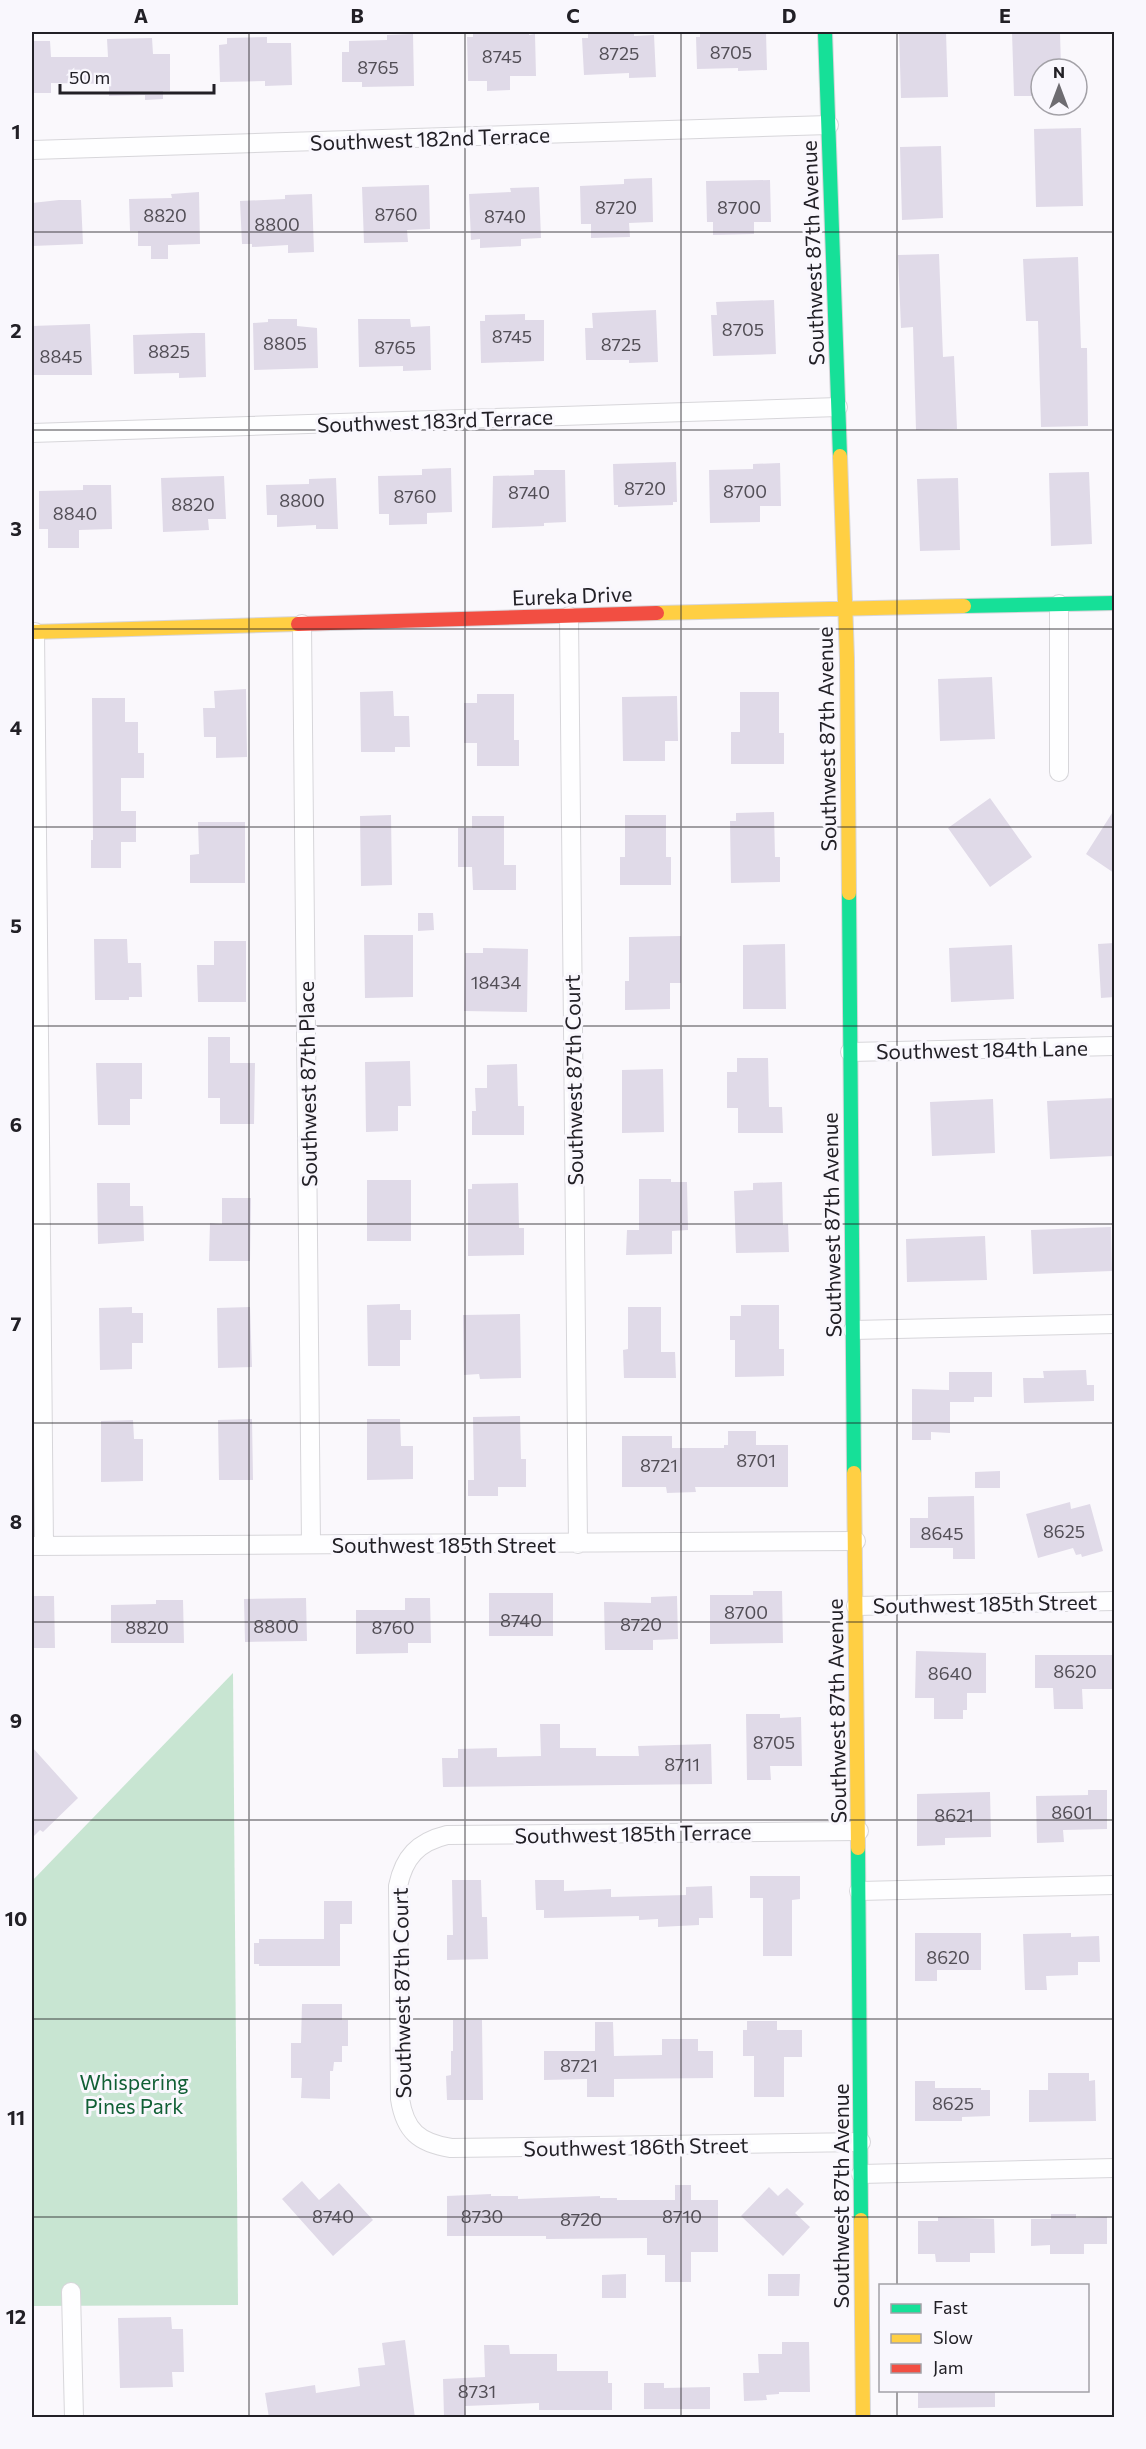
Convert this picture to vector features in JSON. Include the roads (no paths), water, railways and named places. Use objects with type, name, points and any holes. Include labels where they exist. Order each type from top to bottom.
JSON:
[{"type":"street","name":"Southwest 87th Avenue","points":[[825,32],[846,608],[863,2418]]},
{"type":"street","name":"Southwest 182nd Terrace","points":[[32,150],[829,125]]},
{"type":"street","name":"Southwest 183rd Terrace","points":[[32,433],[838,407]]},
{"type":"street","name":"Eureka Drive","points":[[33,632],[846,608],[1114,603]]},
{"type":"street","points":[[1059,604],[1059,772]]},
{"type":"street","name":"Southwest 87th Court","points":[[569,616],[578,1544]]},
{"type":"street","name":"Southwest 87th Place","points":[[302,624],[311,1544]]},
{"type":"street","points":[[33,632],[38,1546]]},
{"type":"street","name":"Southwest 184th Lane","points":[[850,1052],[1114,1046]]},
{"type":"street","points":[[853,1330],[1114,1324]]},
{"type":"street","name":"Southwest 185th Street","points":[[38,1546],[856,1541]]},
{"type":"street","name":"Southwest 185th Street","points":[[856,1606],[1114,1601]]},
{"type":"street","name":"Southwest 185th Terrace","points":[[412,1852],[434,1838],[447,1835],[859,1831]]},
{"type":"street","name":"Southwest 87th Court","points":[[412,1852],[405,1862],[398,1886],[398,1933],[400,2099],[407,2124],[415,2134]]},
{"type":"street","points":[[859,1891],[1114,1885]]},
{"type":"street","name":"Southwest 186th Street","points":[[415,2134],[425,2142],[451,2148],[861,2142]]},
{"type":"street","points":[[861,2174],[1114,2168]]},
{"type":"street","points":[[71,2292],[74,2418]]},
{"type":"park label","name":"Whispering Pines Park","points":[[134,2093]]}]
